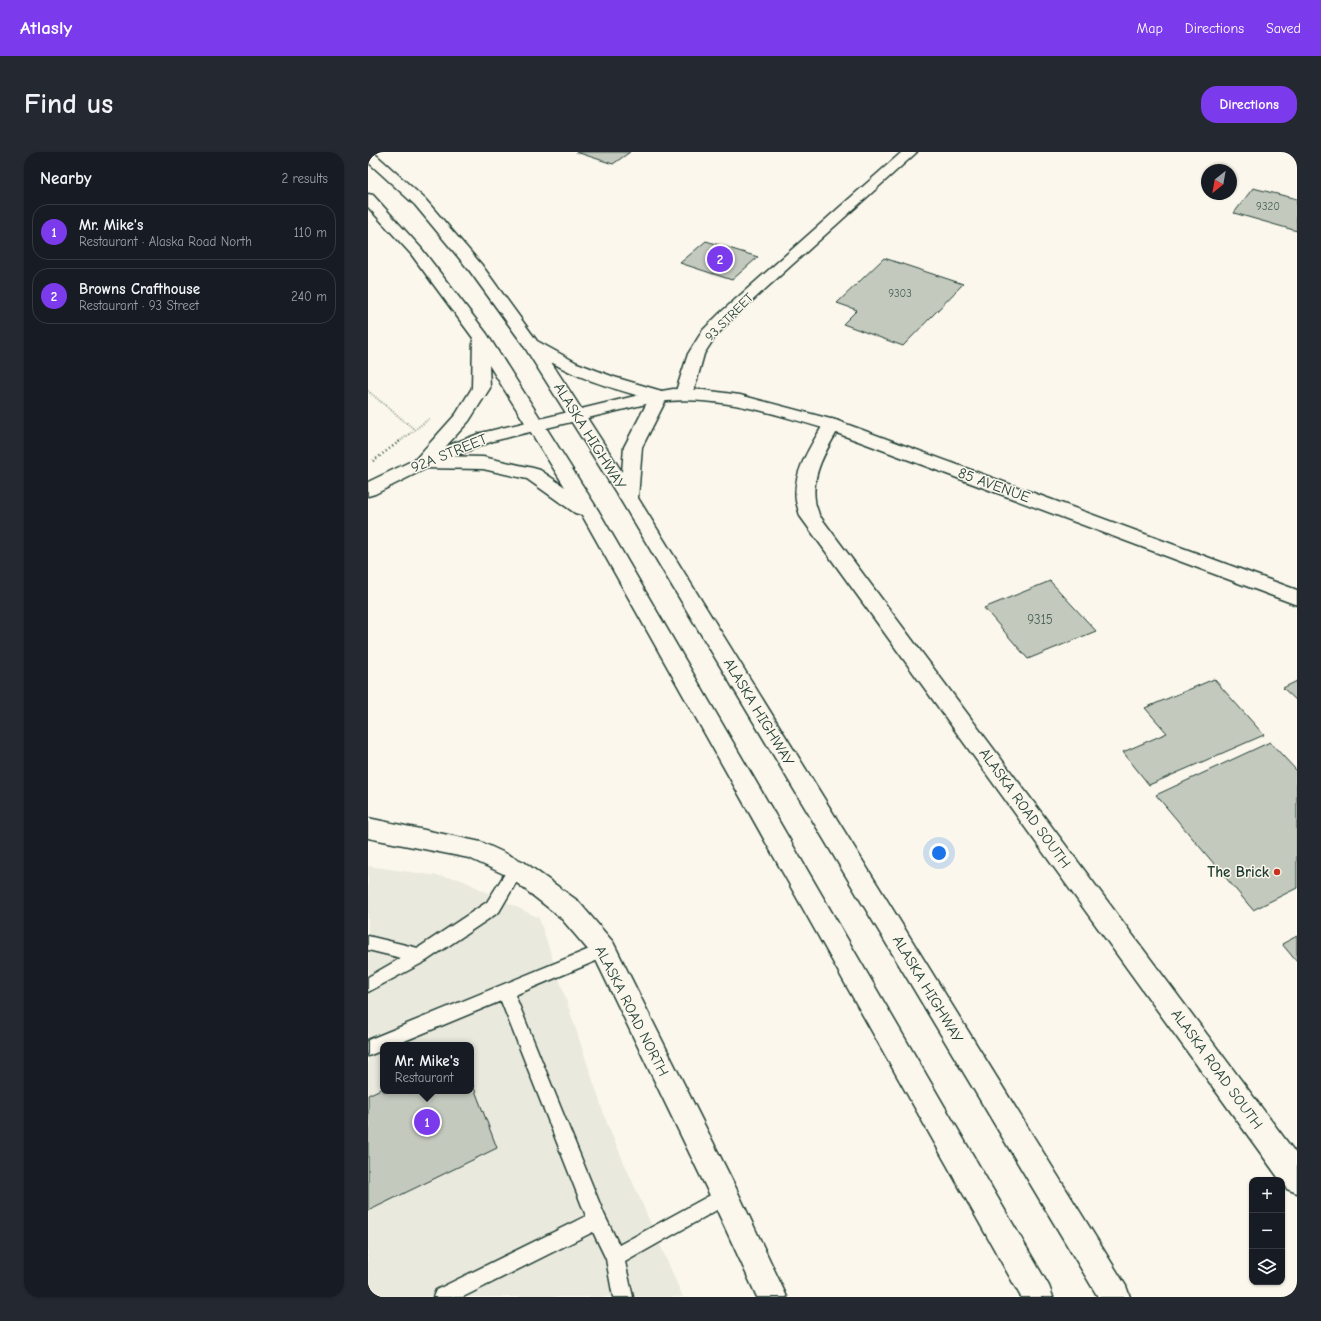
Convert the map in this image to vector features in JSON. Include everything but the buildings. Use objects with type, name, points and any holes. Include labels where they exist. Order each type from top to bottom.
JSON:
[{"type":"main road","name":"93 STREET","points":[[684,394],[696,354],[709,334],[726,316],[910,152]]},
{"type":"main road","name":"ALASKA HIGHWAY","points":[[368,155],[420,202],[475,267],[530,342],[630,498],[1114,1297]]},
{"type":"main road","points":[[368,198],[416,251],[481,338],[591,515],[1038,1297]]},
{"type":"main road","points":[[422,462],[463,417],[481,388],[481,338]]},
{"type":"main road","points":[[530,342],[571,367],[608,381],[659,396]]},
{"type":"main road","points":[[534,424],[659,396],[684,394]]},
{"type":"main road","name":"85 AVENUE","points":[[684,394],[743,401],[832,426],[1297,598]]},
{"type":"main road","points":[[630,498],[633,447],[659,396]]},
{"type":"main road","name":"92A STREET","points":[[368,490],[422,462],[472,442],[534,424]]},
{"type":"main road","name":"ALASKA ROAD SOUTH","points":[[832,426],[813,458],[806,484],[805,499],[810,516],[1297,1179]]},
{"type":"main road","points":[[422,462],[483,463],[533,474],[591,515]]},
{"type":"main road","name":"ALASKA ROAD NORTH","points":[[368,828],[473,848],[516,869],[569,909],[604,950],[726,1196],[772,1297]]},
{"type":"lane","points":[[368,986],[420,956],[493,907],[516,869]]},
{"type":"lane","points":[[368,943],[420,956]]},
{"type":"lane","points":[[382,1042],[604,950]]},
{"type":"lane","points":[[505,991],[598,1220],[615,1257],[623,1297]]},
{"type":"lane","points":[[368,1048],[380,1043]]},
{"type":"lane","points":[[615,1257],[726,1196]]},
{"type":"lane","points":[[443,1297],[598,1220]]},
{"type":"path","points":[[368,391],[414,429]]},
{"type":"path","points":[[371,462],[432,417]]},
{"type":"shaded area","points":[[368,866],[460,879],[539,918],[608,1126],[683,1297],[368,1297]]},
{"type":"place","name":"Browns Crafthouse","points":[[720,259]]},
{"type":"place","name":"The Brick","points":[[1277,872]]},
{"type":"place","name":"Mr. Mike's","points":[[427,1122]]}]
